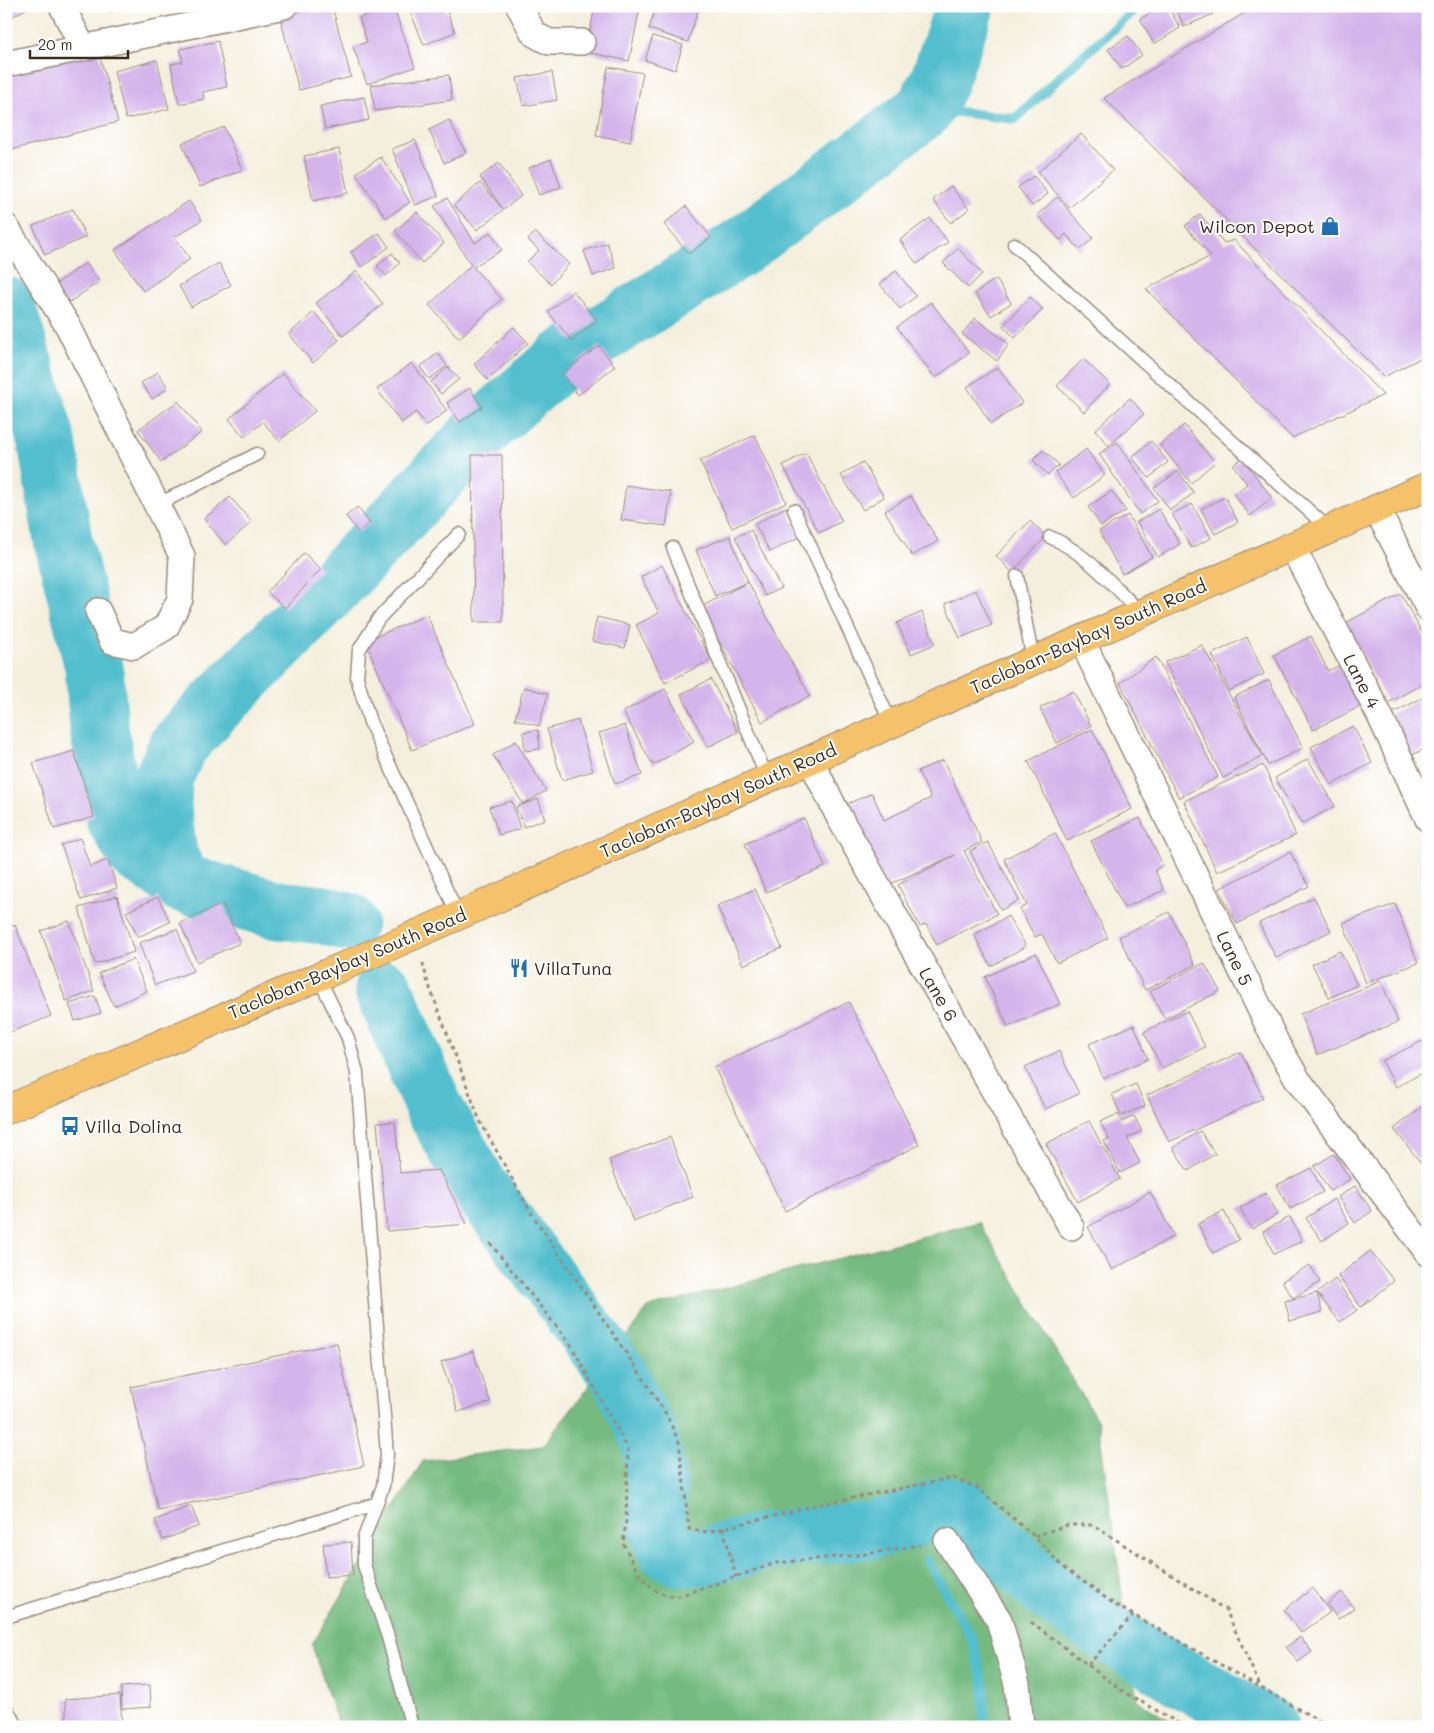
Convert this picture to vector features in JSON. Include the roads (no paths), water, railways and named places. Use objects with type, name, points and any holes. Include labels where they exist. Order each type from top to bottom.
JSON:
[{"type":"main road","name":"Tacloban-Baybay South Road","points":[[6,1110],[416,934],[1428,486]]},
{"type":"street","points":[[62,6],[83,48]]},
{"type":"street","points":[[519,6],[534,34],[549,42],[582,42]]},
{"type":"street","points":[[6,64],[267,8]]},
{"type":"street","points":[[6,226],[68,326],[182,556],[180,599],[166,627],[134,646],[112,641],[98,611]]},
{"type":"street","points":[[1376,508],[1428,608]]},
{"type":"street","name":"Lane 4","points":[[1292,546],[1380,716],[1428,819]]},
{"type":"street","name":"Lane 5","points":[[1081,639],[1277,1044],[1298,1080],[1428,1253]]},
{"type":"street","name":"Lane 6","points":[[810,759],[843,826],[1072,1227]]},
{"type":"street","points":[[947,1541],[999,1620],[1017,1684],[1021,1727]]},
{"type":"lane","points":[[1014,244],[1329,529]]},
{"type":"lane","points":[[157,504],[257,454]]},
{"type":"lane","points":[[794,510],[891,723]]},
{"type":"lane","points":[[458,915],[370,722],[357,678],[359,650],[379,618],[459,534]]},
{"type":"lane","points":[[1050,537],[1078,552],[1142,612]]},
{"type":"lane","points":[[673,548],[767,778]]},
{"type":"lane","points":[[1017,576],[1033,661]]},
{"type":"lane","points":[[318,976],[348,1038],[357,1073],[387,1454],[383,1486],[364,1538],[364,1565],[388,1637],[412,1727]]},
{"type":"lane","points":[[6,1617],[375,1504]]},
{"type":"lane","points":[[6,1708],[18,1727]]},
{"type":"waterway","points":[[182,883],[168,855],[162,807],[163,779],[178,746],[210,711],[315,606],[482,430],[561,360],[744,245],[924,110],[939,81],[965,6]]},
{"type":"waterway","points":[[924,110],[1015,119],[1139,6]]},
{"type":"waterway","points":[[6,306],[47,442],[63,540],[94,667],[99,728],[115,818],[135,852],[182,883],[278,910],[325,915],[348,922]]},
{"type":"waterway","points":[[384,990],[434,1108],[480,1188],[619,1375],[650,1439],[658,1487],[657,1526],[667,1550],[682,1558],[708,1556],[769,1541],[871,1530],[904,1522],[946,1505],[962,1509],[1042,1586],[1100,1628],[1177,1675],[1269,1727]]},
{"type":"waterway","points":[[927,1560],[972,1638],[984,1684],[984,1727]]},
{"type":"place","name":"Wilcon Depot","points":[[1330,226]]},
{"type":"place","name":"VillaTuna","points":[[519,968]]},
{"type":"place","name":"Villa Dolina","points":[[70,1126]]}]
